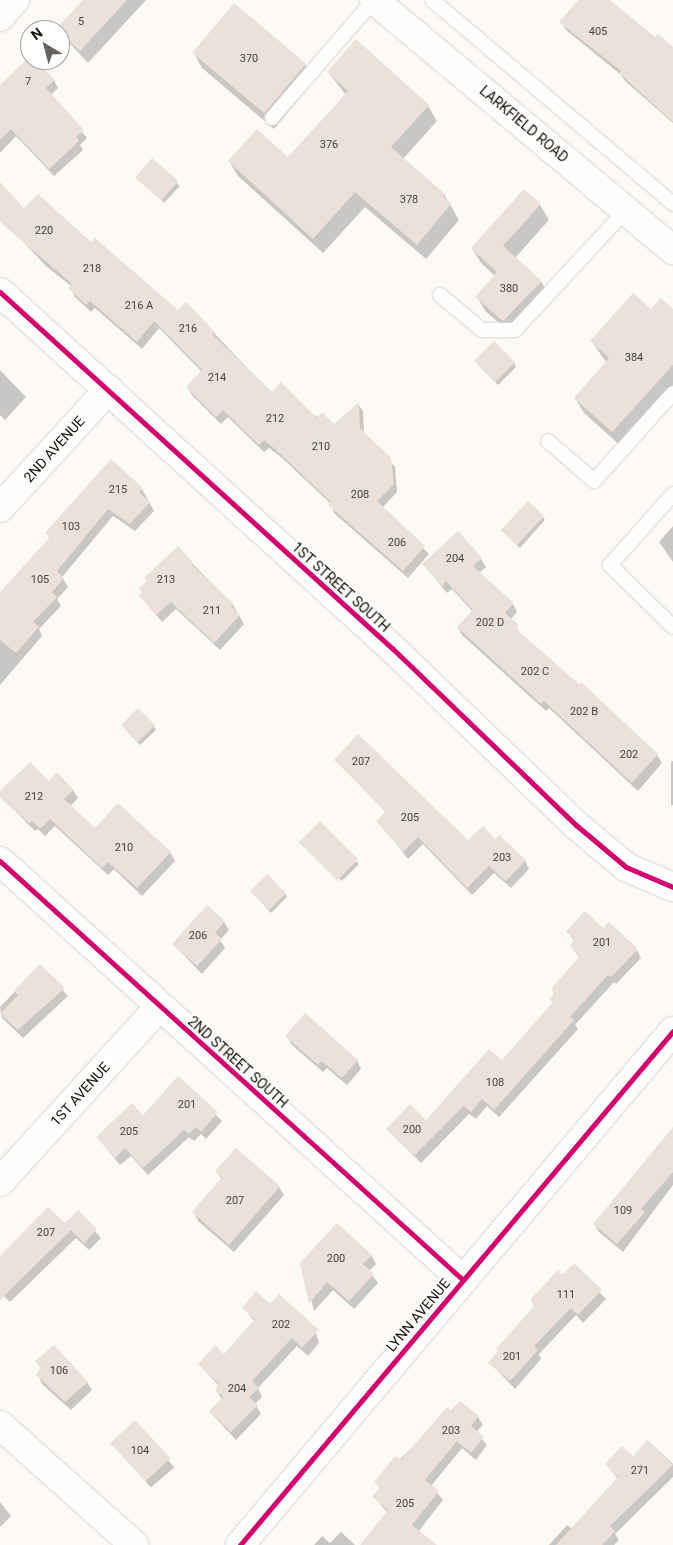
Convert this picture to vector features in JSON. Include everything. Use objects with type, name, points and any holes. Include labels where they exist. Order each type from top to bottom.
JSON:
[{"type":"street","points":[[0,17],[16,0]]},
{"type":"street","name":"LARKFIELD ROAD","points":[[374,0],[627,209],[673,250]]},
{"type":"street","name":"1ST STREET SOUTH","points":[[0,292],[109,389],[392,649],[576,825],[626,867],[673,887]]},
{"type":"street","name":"2ND AVENUE","points":[[0,508],[109,389]]},
{"type":"street","name":"2ND STREET SOUTH","points":[[0,860],[159,1007],[462,1279]]},
{"type":"street","name":"1ST AVENUE","points":[[0,1182],[159,1007]]},
{"type":"street","name":"LYNN AVENUE","points":[[240,1545],[462,1279],[673,1031]]},
{"type":"street","points":[[0,1425],[134,1545]]},
{"type":"lane","points":[[272,118],[374,0]]},
{"type":"lane","points":[[432,0],[673,204]]},
{"type":"lane","points":[[440,295],[482,330],[515,330],[627,209]]},
{"type":"lane","points":[[548,441],[594,481],[673,393]]},
{"type":"lane","points":[[673,494],[610,565],[673,626]]},
{"type":"building","points":[[83,0],[127,0],[80,51],[70,42],[70,20],[64,20]]},
{"type":"building","points":[[578,0],[610,0],[655,37],[658,34],[673,47],[673,122],[619,73],[621,71],[559,22]]},
{"type":"building","points":[[234,3],[306,63],[264,113],[192,53]]},
{"type":"building","points":[[356,39],[429,105],[391,147],[445,194],[443,196],[451,204],[417,245],[355,192],[313,239],[228,161],[257,129],[288,157],[348,91],[327,72]]},
{"type":"building","points":[[20,66],[20,70],[45,70],[55,80],[46,88],[84,130],[76,137],[79,141],[49,169],[11,129],[0,140],[0,85]]},
{"type":"building","points":[[152,158],[178,181],[161,201],[135,178]]},
{"type":"building","points":[[0,182],[24,208],[38,194],[91,242],[95,238],[178,310],[186,302],[215,332],[212,334],[272,392],[281,382],[317,418],[322,412],[334,424],[359,402],[360,428],[391,458],[394,484],[377,501],[425,546],[403,571],[328,505],[331,502],[275,449],[264,440],[259,445],[223,410],[216,417],[186,387],[202,370],[154,321],[137,342],[90,301],[86,305],[68,288],[72,284],[0,222]]},
{"type":"building","points":[[524,189],[541,204],[503,246],[542,281],[503,321],[475,297],[497,272],[471,248]]},
{"type":"building","points":[[633,293],[651,309],[661,298],[673,309],[673,365],[612,432],[574,398],[609,358],[590,341]]},
{"type":"building","points":[[494,341],[515,362],[495,382],[474,361]]},
{"type":"building","points":[[111,459],[143,488],[139,492],[150,502],[130,524],[108,509],[57,571],[64,578],[52,592],[57,597],[33,622],[39,627],[16,653],[0,640],[0,592],[50,537],[45,533]]},
{"type":"building","points":[[528,501],[544,516],[517,545],[501,530]]},
{"type":"building","points":[[458,531],[482,558],[473,566],[514,603],[505,613],[519,625],[515,628],[580,685],[581,682],[658,754],[632,783],[544,701],[541,704],[457,627],[473,610],[446,581],[442,586],[422,564]]},
{"type":"building","points":[[178,546],[194,564],[192,565],[234,604],[231,606],[240,615],[214,643],[171,602],[156,615],[139,595],[142,592],[139,588],[147,581],[144,578]]},
{"type":"building","points":[[138,708],[155,725],[138,742],[121,725]]},
{"type":"building","points":[[358,734],[468,840],[483,826],[495,839],[499,835],[526,860],[506,881],[489,866],[467,888],[418,837],[403,852],[376,821],[386,811],[334,760]]},
{"type":"building","points":[[30,762],[49,781],[57,772],[74,790],[64,799],[95,828],[118,803],[171,852],[137,888],[108,862],[102,868],[50,819],[40,829],[32,821],[30,824],[0,798],[0,791]]},
{"type":"building","points":[[320,821],[358,859],[337,880],[299,842]]},
{"type":"building","points":[[267,874],[286,893],[269,910],[250,891]]},
{"type":"building","points":[[207,905],[225,921],[215,933],[222,939],[197,966],[172,944]]},
{"type":"building","points":[[585,911],[603,928],[609,922],[638,949],[611,977],[608,975],[570,1017],[574,1020],[494,1110],[482,1099],[471,1112],[464,1106],[415,1155],[404,1147],[386,1129],[410,1104],[426,1120],[489,1049],[502,1060],[553,1002],[549,999],[555,993],[551,989],[580,956],[570,946],[575,940],[566,931]]},
{"type":"building","points":[[40,964],[65,988],[18,1030],[0,1014],[18,995],[14,991]]},
{"type":"building","points":[[305,1013],[358,1060],[342,1078],[321,1061],[318,1065],[285,1036]]},
{"type":"building","points":[[178,1076],[218,1112],[201,1132],[196,1127],[189,1134],[184,1130],[143,1168],[125,1148],[115,1158],[96,1137],[132,1103],[143,1115]]},
{"type":"building","points":[[673,1127],[673,1172],[641,1209],[645,1212],[617,1244],[593,1224]]},
{"type":"building","points":[[236,1148],[280,1186],[229,1245],[192,1212],[222,1177],[215,1171]]},
{"type":"building","points":[[48,1207],[65,1223],[78,1210],[97,1229],[84,1243],[71,1230],[0,1300],[0,1256]]},
{"type":"building","points":[[337,1223],[372,1255],[363,1264],[374,1274],[349,1301],[327,1282],[309,1304],[300,1263]]},
{"type":"building","points":[[574,1263],[602,1290],[578,1315],[571,1308],[534,1346],[538,1350],[510,1381],[488,1363],[498,1351],[496,1349],[535,1305],[530,1300],[558,1270],[562,1275]]},
{"type":"building","points":[[256,1291],[270,1304],[279,1294],[319,1330],[302,1348],[292,1338],[252,1381],[259,1388],[249,1397],[258,1405],[231,1432],[209,1411],[223,1397],[215,1389],[219,1384],[198,1364],[215,1345],[224,1354],[255,1319],[242,1308]]},
{"type":"building","points":[[54,1345],[88,1382],[65,1402],[36,1375],[41,1367],[35,1361]]},
{"type":"building","points":[[460,1401],[479,1416],[471,1426],[484,1437],[471,1453],[457,1441],[425,1480],[439,1491],[412,1525],[437,1545],[360,1545],[388,1510],[372,1497],[380,1487],[374,1482],[395,1456],[401,1460],[447,1407],[452,1411]]},
{"type":"building","points":[[135,1420],[170,1458],[146,1481],[110,1443]]},
{"type":"building","points":[[647,1440],[673,1465],[610,1526],[615,1531],[602,1545],[556,1545],[618,1477],[605,1464],[622,1446],[633,1456]]},
{"type":"cycle path","points":[[0,292],[393,649],[576,825],[626,867],[673,887]]},
{"type":"cycle path","points":[[0,861],[462,1279]]},
{"type":"cycle path","points":[[240,1545],[673,1031]]}]
